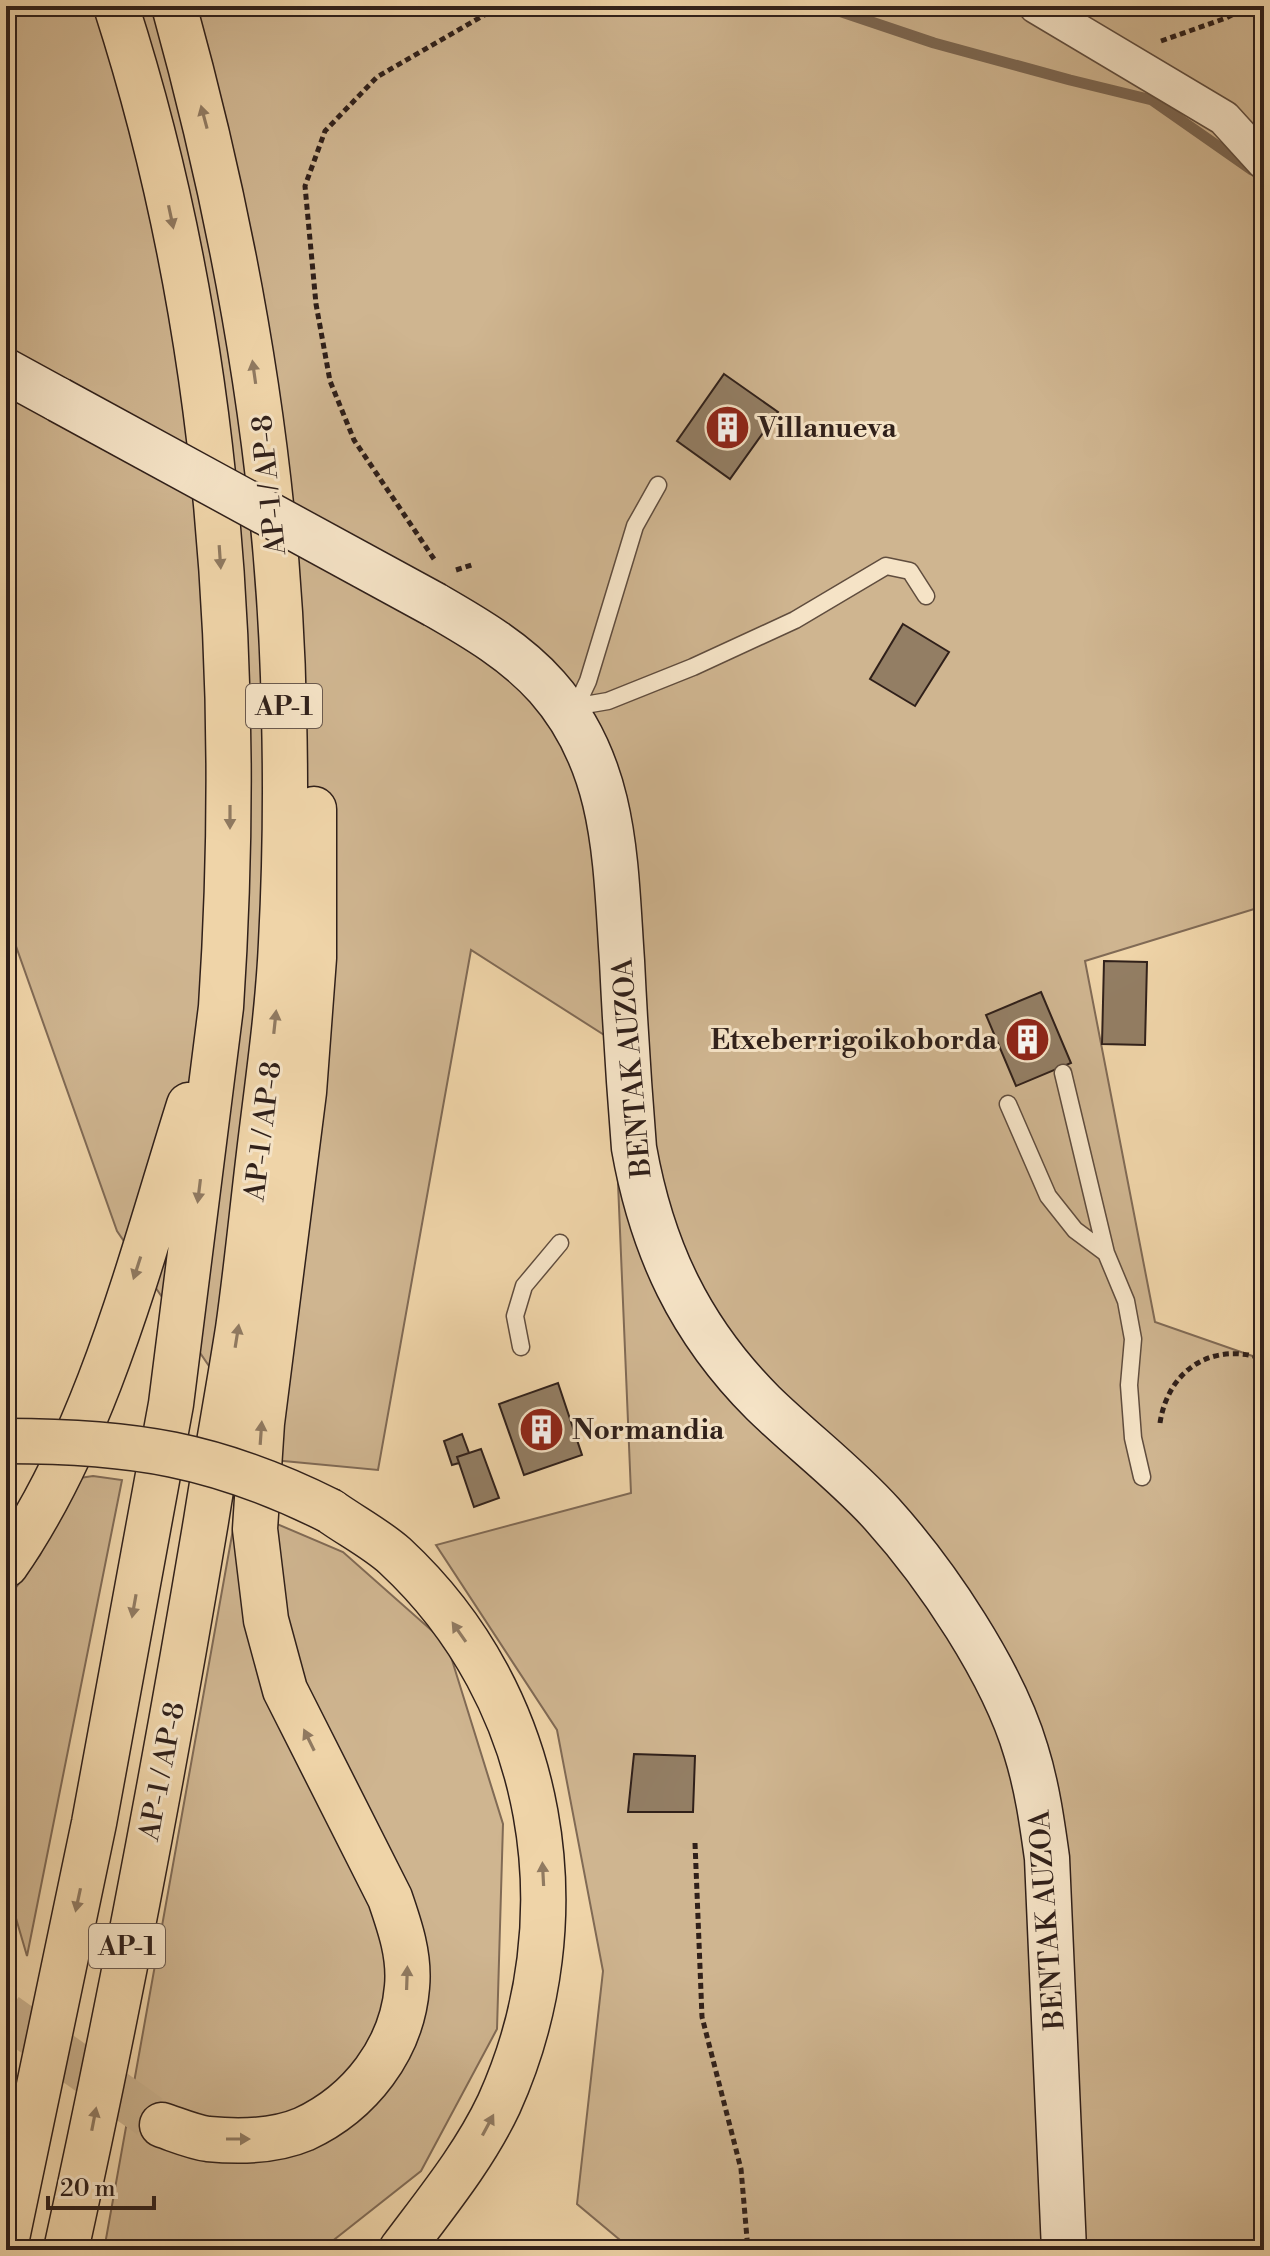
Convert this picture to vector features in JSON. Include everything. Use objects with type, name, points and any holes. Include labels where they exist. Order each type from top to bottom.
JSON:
[{"type":"highway","name":"AP-1 / AP-8","points":[[6,2243],[94,1823],[171,1404],[221,1007],[230,827],[229,714],[215,482],[179,253],[154,141],[116,6]]},
{"type":"highway","name":"AP-1 / AP-8","points":[[66,2250],[186,1642],[238,1328],[276,1014],[281,946],[285,740],[280,602],[270,482],[232,243],[206,124],[174,6]]},
{"type":"highway","points":[[162,2125],[206,2139],[277,2137],[304,2129],[334,2111],[358,2091],[380,2066],[402,2016],[407,1988],[407,1959],[390,1898],[285,1690],[266,1620],[259,1575],[255,1529],[262,1423],[304,1092],[314,958],[314,771],[280,602]]},
{"type":"highway","points":[[6,1565],[38,1514],[57,1476],[106,1361],[221,1007]]},
{"type":"highway","points":[[6,1441],[101,1443],[195,1458],[264,1480],[330,1511],[393,1555],[428,1591],[460,1631],[508,1719],[525,1767],[537,1816],[543,1866],[545,1916],[531,2014],[517,2061],[474,2150],[401,2250]]},
{"type":"highway","points":[[378,2250],[445,2190]]},
{"type":"highway","points":[[387,2250],[445,2190]]},
{"type":"highway","points":[[393,2250],[445,2190]]},
{"type":"highway","points":[[409,2250],[445,2190]]},
{"type":"main road","name":"BENTAK AUZOA","points":[[6,371],[440,589],[574,712],[601,781],[609,815],[615,851],[634,1148],[642,1190],[669,1270],[710,1342],[736,1374],[880,1512],[917,1554],[977,1647],[1026,1749],[1047,1858],[1064,2250]]},
{"type":"street","points":[[1036,6],[1224,118],[1264,162]]},
{"type":"lane","points":[[574,712],[635,526],[658,485]]},
{"type":"lane","points":[[574,712],[693,667],[795,620],[886,566],[910,571],[926,596]]},
{"type":"lane","points":[[1063,1073],[1106,1253],[1126,1301],[1133,1339],[1129,1385],[1133,1438],[1142,1477]]},
{"type":"lane","points":[[1008,1104],[1048,1196],[1075,1230],[1106,1253]]},
{"type":"lane","points":[[521,1347],[515,1316],[524,1286],[560,1243]]},
{"type":"path","points":[[436,561],[354,440],[330,381],[316,304],[305,186],[325,131],[377,77],[500,6]]},
{"type":"path","points":[[1117,54],[1174,37],[1249,6]]},
{"type":"path","points":[[440,589],[475,564]]},
{"type":"path","points":[[1159,1430],[1163,1404],[1171,1387],[1199,1361],[1234,1352],[1264,1359]]},
{"type":"path","points":[[695,1843],[702,2017],[741,2169],[748,2250]]},
{"type":"shaded area","points":[[6,6],[1264,6],[1264,906],[1085,961],[1155,1322],[1264,1360],[1264,2250],[632,2250],[577,2204],[603,1971],[557,1730],[436,1545],[631,1493],[612,1040],[471,950],[378,1470],[273,1460],[117,1231],[6,918]]},
{"type":"shaded area","points":[[93,1476],[122,1480],[27,1956],[6,1884],[6,1601],[40,1555],[73,1479]]},
{"type":"shaded area","points":[[237,1507],[343,1552],[447,1644],[503,1824],[497,2029],[421,2171],[321,2250],[104,2250]]},
{"type":"building","name":"Villanueva","points":[[724,374],[778,412],[730,479],[677,441]]},
{"type":"building","points":[[903,624],[949,652],[915,706],[870,679]]},
{"type":"building","points":[[1104,961],[1147,962],[1145,1045],[1102,1044]]},
{"type":"building","name":"Etxeberrigoikoborda","points":[[1041,992],[1071,1063],[1016,1086],[986,1015]]},
{"type":"building","name":"Normandia","points":[[558,1383],[582,1455],[524,1475],[499,1404]]},
{"type":"building","points":[[462,1434],[469,1453],[457,1457],[459,1463],[452,1465],[444,1441]]},
{"type":"building","points":[[481,1449],[499,1498],[474,1507],[457,1457]]},
{"type":"building","points":[[634,1754],[695,1756],[693,1812],[628,1812]]},
{"type":"waterway","points":[[824,6],[934,43],[1152,100],[1252,170]]},
{"type":"tunnel","points":[[6,2015],[162,2125]]},
{"type":"place","name":"Villanueva","points":[[727,427]]},
{"type":"place","name":"Etxeberrigoikoborda","points":[[1028,1039]]},
{"type":"place","name":"Normandia","points":[[541,1429]]}]
